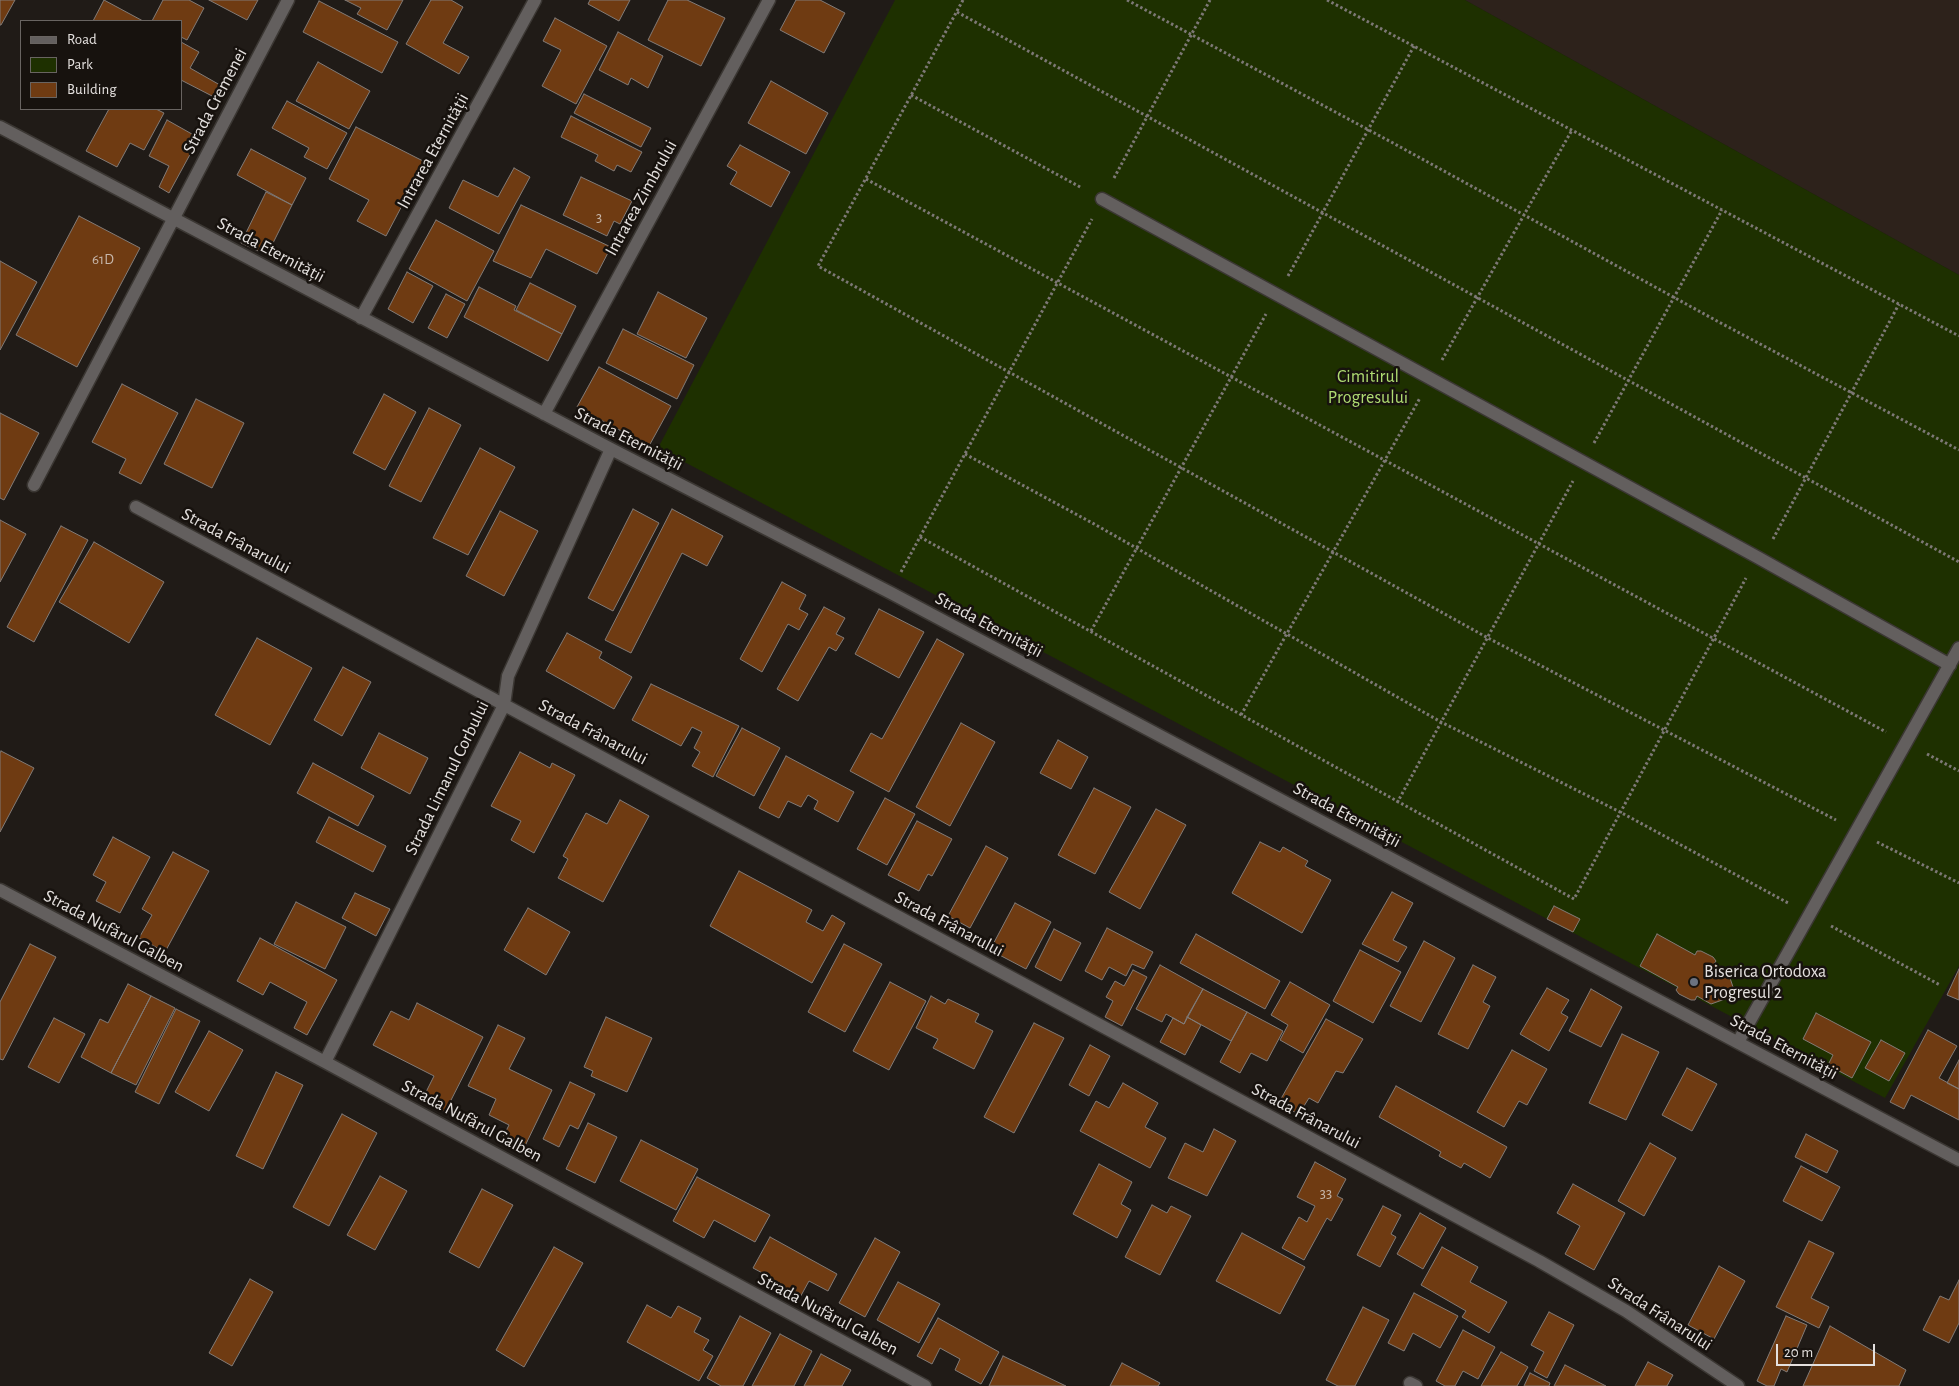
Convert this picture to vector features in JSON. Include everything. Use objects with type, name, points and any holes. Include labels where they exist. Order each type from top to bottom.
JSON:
[{"type":"street","name":"Strada Cremenei","points":[[34,485],[288,0]]},
{"type":"street","name":"Intrarea Eternității","points":[[362,318],[534,0]]},
{"type":"street","name":"Intrarea Zimbrului","points":[[544,414],[769,0]]},
{"type":"street","name":"Strada Eternității","points":[[0,127],[544,414],[891,593],[1959,1160]]},
{"type":"street","points":[[1102,199],[1757,557],[1950,665]]},
{"type":"street","name":"Strada Limanul Corbului","points":[[326,1062],[504,705],[508,676],[611,449]]},
{"type":"street","name":"Strada Frânarului","points":[[136,507],[1539,1261],[1626,1311],[1738,1386]]},
{"type":"street","points":[[1738,1042],[1959,648]]},
{"type":"street","name":"Strada Nufărul Galben","points":[[0,890],[326,1062],[926,1386]]},
{"type":"path","points":[[963,0],[818,266],[1488,638],[1959,883]]},
{"type":"path","points":[[1127,0],[1959,450]]},
{"type":"path","points":[[891,593],[1210,0]]},
{"type":"path","points":[[1327,0],[1959,336]]},
{"type":"path","points":[[957,12],[1478,297],[1806,480],[1959,562]]},
{"type":"path","points":[[1091,630],[1414,46]]},
{"type":"path","points":[[911,95],[1102,199]]},
{"type":"path","points":[[1241,715],[1572,130]]},
{"type":"path","points":[[866,179],[1959,771]]},
{"type":"path","points":[[1397,803],[1722,210]]},
{"type":"path","points":[[920,537],[1091,630],[1397,803],[1574,899],[1757,557],[1764,558],[1899,304]]},
{"type":"path","points":[[965,454],[1136,548],[1441,722],[1620,812],[1940,985]]},
{"type":"shaded area","points":[[1465,0],[1959,0],[1959,275]]},
{"type":"green space","name":"Cimitirul Progresului","points":[[895,0],[1465,0],[1959,275],[1959,966],[1885,1098],[658,448]]},
{"type":"building","points":[[0,0],[15,0],[1,25],[0,25]]},
{"type":"building","points":[[104,0],[141,20],[94,20]]},
{"type":"building","points":[[163,0],[189,0],[204,8],[187,40],[182,38],[182,20],[153,20]]},
{"type":"building","points":[[209,0],[258,0],[247,20]]},
{"type":"building","points":[[345,0],[403,0],[387,30],[357,14],[361,8]]},
{"type":"building","points":[[431,0],[451,0],[463,7],[443,43],[469,57],[459,74],[406,44]]},
{"type":"building","points":[[590,0],[630,0],[619,21],[588,4]]},
{"type":"building","points":[[668,0],[687,0],[725,18],[701,66],[648,40]]},
{"type":"building","points":[[796,0],[820,0],[845,13],[824,53],[780,30]]},
{"type":"building","points":[[319,1],[398,42],[382,73],[303,32]]},
{"type":"building","points":[[555,18],[607,46],[576,104],[542,86],[561,50],[543,41]]},
{"type":"building","points":[[618,32],[663,56],[648,88],[631,78],[628,85],[599,70]]},
{"type":"building","points":[[182,43],[199,52],[190,68],[220,85],[214,97],[182,81]]},
{"type":"building","points":[[318,62],[370,91],[349,129],[296,101]]},
{"type":"building","points":[[771,81],[828,113],[806,154],[748,123]]},
{"type":"building","points":[[584,94],[651,128],[641,147],[574,113]]},
{"type":"building","points":[[287,101],[347,133],[327,169],[304,157],[309,148],[272,128]]},
{"type":"building","points":[[108,110],[158,110],[164,113],[144,150],[130,143],[117,167],[86,151]]},
{"type":"building","points":[[571,116],[642,152],[631,172],[617,165],[614,171],[595,161],[598,155],[561,137]]},
{"type":"building","points":[[167,120],[199,138],[169,193],[159,187],[169,166],[149,156]]},
{"type":"building","points":[[356,127],[425,162],[386,236],[357,221],[369,200],[329,179]]},
{"type":"building","points":[[740,145],[790,172],[771,207],[730,184],[737,172],[727,166]]},
{"type":"building","points":[[251,149],[306,178],[292,205],[237,175]]},
{"type":"building","points":[[514,168],[530,177],[499,234],[449,208],[463,180],[498,197]]},
{"type":"building","points":[[581,177],[632,201],[620,224],[614,221],[607,236],[563,215]]},
{"type":"building","points":[[266,192],[292,205],[267,255],[241,243]]},
{"type":"building","points":[[521,205],[611,247],[597,274],[546,249],[531,278],[493,261]]},
{"type":"building","points":[[79,216],[140,248],[77,367],[16,335]]},
{"type":"building","points":[[436,220],[494,251],[467,301],[409,269]]},
{"type":"building","points":[[0,261],[37,282],[0,350]]},
{"type":"building","points":[[407,272],[433,286],[413,323],[388,309]]},
{"type":"building","points":[[530,283],[576,306],[562,334],[516,310]]},
{"type":"building","points":[[479,287],[516,306],[514,310],[562,334],[548,361],[464,317]]},
{"type":"building","points":[[658,292],[707,318],[686,358],[637,334]]},
{"type":"building","points":[[446,294],[465,304],[447,338],[428,328]]},
{"type":"building","points":[[623,329],[694,365],[677,399],[606,363]]},
{"type":"building","points":[[599,367],[671,406],[649,446],[577,407]]},
{"type":"building","points":[[122,384],[178,413],[141,484],[119,473],[126,459],[92,442]]},
{"type":"building","points":[[384,394],[416,412],[385,470],[353,453]]},
{"type":"building","points":[[196,399],[244,423],[212,488],[164,464]]},
{"type":"building","points":[[429,408],[461,425],[421,502],[389,486]]},
{"type":"building","points":[[0,413],[39,433],[4,500],[0,498]]},
{"type":"building","points":[[480,448],[515,467],[468,555],[433,538]]},
{"type":"building","points":[[633,509],[659,523],[613,611],[588,598]]},
{"type":"building","points":[[672,509],[723,536],[707,566],[682,553],[631,653],[605,640]]},
{"type":"building","points":[[500,511],[538,531],[504,596],[466,576]]},
{"type":"building","points":[[0,520],[26,534],[0,582]]},
{"type":"building","points":[[61,526],[88,540],[34,642],[7,627]]},
{"type":"building","points":[[94,542],[164,582],[129,643],[59,602]]},
{"type":"building","points":[[782,582],[806,595],[799,609],[808,614],[799,630],[788,624],[762,672],[740,659]]},
{"type":"building","points":[[824,607],[845,618],[836,634],[844,638],[836,651],[829,647],[798,701],[777,689]]},
{"type":"building","points":[[879,609],[924,632],[899,678],[855,654]]},
{"type":"building","points":[[567,633],[602,652],[599,658],[632,677],[614,709],[546,671]]},
{"type":"building","points":[[257,638],[312,668],[270,745],[215,715]]},
{"type":"building","points":[[937,639],[964,654],[889,792],[850,771],[871,733],[882,739]]},
{"type":"building","points":[[343,667],[371,682],[342,736],[314,720]]},
{"type":"building","points":[[651,684],[739,726],[713,777],[692,766],[700,752],[694,748],[702,732],[692,727],[681,746],[632,720]]},
{"type":"building","points":[[961,723],[995,742],[950,826],[916,807]]},
{"type":"building","points":[[742,728],[780,748],[754,796],[716,776]]},
{"type":"building","points":[[379,733],[428,758],[410,794],[361,768]]},
{"type":"building","points":[[1058,740],[1088,757],[1071,789],[1040,773]]},
{"type":"building","points":[[1,751],[34,768],[0,832],[0,753]]},
{"type":"building","points":[[520,752],[550,768],[552,763],[575,775],[534,853],[511,840],[521,821],[491,806]]},
{"type":"building","points":[[786,756],[854,792],[838,822],[814,809],[818,801],[808,795],[801,807],[788,801],[779,818],[759,808]]},
{"type":"building","points":[[313,763],[374,796],[358,826],[297,793]]},
{"type":"building","points":[[1094,788],[1131,807],[1095,874],[1058,855]]},
{"type":"building","points":[[885,798],[915,814],[887,865],[857,849]]},
{"type":"building","points":[[620,800],[649,816],[603,902],[558,878],[568,859],[563,856],[586,813],[607,824]]},
{"type":"building","points":[[1156,809],[1186,825],[1140,909],[1109,892]]},
{"type":"building","points":[[329,817],[386,846],[373,872],[316,842]]},
{"type":"building","points":[[917,821],[952,839],[932,876],[928,874],[919,891],[888,875]]},
{"type":"building","points":[[113,837],[150,857],[120,913],[96,901],[106,882],[93,875]]},
{"type":"building","points":[[1260,842],[1280,852],[1283,847],[1308,861],[1305,866],[1331,880],[1302,933],[1232,893]]},
{"type":"building","points":[[986,846],[1008,858],[970,928],[948,916]]},
{"type":"building","points":[[173,852],[209,871],[165,952],[139,938],[152,915],[142,909]]},
{"type":"building","points":[[739,871],[812,910],[806,922],[823,931],[832,915],[845,923],[812,983],[710,926]]},
{"type":"building","points":[[1392,892],[1413,903],[1393,940],[1407,947],[1398,962],[1362,944]]},
{"type":"building","points":[[355,893],[390,909],[376,936],[342,918]]},
{"type":"building","points":[[296,902],[346,927],[325,969],[274,944]]},
{"type":"building","points":[[1015,903],[1051,922],[1026,969],[990,950]]},
{"type":"building","points":[[1554,906],[1580,919],[1573,932],[1547,919]]},
{"type":"building","points":[[528,908],[570,932],[546,975],[504,950]]},
{"type":"building","points":[[1107,928],[1153,952],[1144,969],[1132,964],[1126,976],[1109,967],[1102,980],[1085,971]]},
{"type":"building","points":[[1054,929],[1081,943],[1061,981],[1035,967]]},
{"type":"building","points":[[1196,934],[1280,981],[1265,1009],[1180,963]]},
{"type":"building","points":[[1657,934],[1695,955],[1697,951],[1701,951],[1713,957],[1716,961],[1714,964],[1728,972],[1733,987],[1728,998],[1711,1004],[1697,996],[1695,1000],[1691,1000],[1679,994],[1676,990],[1678,987],[1640,966]]},
{"type":"building","points":[[260,938],[337,980],[307,1035],[294,1028],[307,1002],[270,982],[263,995],[237,981]]},
{"type":"building","points":[[1424,941],[1455,958],[1421,1022],[1390,1006]]},
{"type":"building","points":[[30,944],[56,957],[3,1060],[0,1059],[0,1002]]},
{"type":"building","points":[[844,944],[882,964],[845,1032],[808,1012]]},
{"type":"building","points":[[1360,950],[1401,972],[1373,1023],[1333,1001]]},
{"type":"building","points":[[1160,965],[1203,989],[1184,1024],[1166,1014],[1162,1022],[1136,1009]]},
{"type":"building","points":[[1473,965],[1496,977],[1483,1002],[1490,1006],[1468,1049],[1438,1034]]},
{"type":"building","points":[[1959,969],[1959,1000],[1947,995]]},
{"type":"building","points":[[1133,970],[1147,977],[1122,1026],[1105,1017],[1113,1001],[1106,997],[1115,981],[1124,986]]},
{"type":"building","points":[[890,982],[926,1001],[889,1070],[853,1051]]},
{"type":"building","points":[[1290,982],[1330,1005],[1303,1053],[1280,1040],[1288,1025],[1271,1015]]},
{"type":"building","points":[[128,984],[151,996],[111,1073],[81,1057],[100,1019],[108,1023]]},
{"type":"building","points":[[1547,988],[1569,1000],[1561,1013],[1568,1017],[1549,1051],[1520,1034]]},
{"type":"building","points":[[1203,989],[1247,1012],[1231,1041],[1187,1017]]},
{"type":"building","points":[[1591,989],[1622,1007],[1601,1047],[1569,1031]]},
{"type":"building","points":[[151,996],[175,1008],[136,1085],[111,1073]]},
{"type":"building","points":[[931,996],[945,1004],[948,999],[979,1014],[975,1022],[993,1031],[974,1069],[933,1048],[938,1039],[916,1028]]},
{"type":"building","points":[[417,1003],[483,1037],[445,1112],[422,1100],[434,1076],[373,1045],[391,1011],[409,1020]]},
{"type":"building","points":[[176,1009],[200,1021],[159,1104],[135,1092]]},
{"type":"building","points":[[1247,1012],[1283,1031],[1267,1061],[1251,1053],[1240,1073],[1220,1062]]},
{"type":"building","points":[[1816,1013],[1871,1042],[1852,1078],[1828,1065],[1833,1055],[1803,1039]]},
{"type":"building","points":[[606,1017],[652,1038],[627,1092],[591,1076],[593,1071],[584,1067]]},
{"type":"building","points":[[1187,1017],[1201,1025],[1185,1055],[1160,1042],[1173,1018],[1184,1024]]},
{"type":"building","points":[[54,1018],[85,1034],[59,1083],[28,1067]]},
{"type":"building","points":[[1326,1019],[1363,1039],[1343,1073],[1336,1071],[1318,1103],[1309,1098],[1299,1114],[1278,1104]]},
{"type":"building","points":[[1034,1023],[1064,1038],[1014,1133],[984,1117]]},
{"type":"building","points":[[498,1025],[525,1038],[509,1069],[552,1090],[524,1148],[503,1137],[509,1125],[489,1115],[496,1099],[468,1086]]},
{"type":"building","points":[[1928,1030],[1957,1046],[1939,1078],[1959,1089],[1959,1120],[1911,1095],[1904,1109],[1890,1102]]},
{"type":"building","points":[[209,1031],[243,1050],[209,1111],[175,1092]]},
{"type":"building","points":[[1622,1034],[1659,1052],[1626,1120],[1589,1103]]},
{"type":"building","points":[[1881,1040],[1905,1053],[1889,1081],[1865,1068]]},
{"type":"building","points":[[1090,1045],[1110,1056],[1089,1096],[1069,1085]]},
{"type":"building","points":[[1512,1050],[1547,1069],[1527,1105],[1519,1101],[1504,1127],[1477,1112]]},
{"type":"building","points":[[1959,1060],[1959,1089],[1947,1083]]},
{"type":"building","points":[[1687,1068],[1717,1084],[1692,1131],[1662,1115]]},
{"type":"building","points":[[276,1072],[303,1085],[263,1169],[236,1156]]},
{"type":"building","points":[[570,1082],[595,1094],[578,1129],[570,1125],[559,1147],[543,1139]]},
{"type":"building","points":[[1123,1083],[1158,1103],[1145,1127],[1166,1138],[1150,1168],[1080,1131],[1096,1101],[1109,1108]]},
{"type":"building","points":[[1396,1086],[1507,1147],[1490,1178],[1464,1163],[1461,1168],[1439,1156],[1441,1152],[1379,1117]]},
{"type":"building","points":[[342,1114],[377,1133],[329,1226],[293,1207]]},
{"type":"building","points":[[588,1123],[617,1137],[595,1183],[566,1169]]},
{"type":"building","points":[[1214,1129],[1236,1141],[1207,1196],[1168,1178],[1185,1143],[1203,1152]]},
{"type":"building","points":[[1806,1134],[1838,1151],[1827,1173],[1795,1157]]},
{"type":"building","points":[[641,1140],[698,1169],[676,1210],[620,1181]]},
{"type":"building","points":[[1650,1143],[1676,1158],[1644,1216],[1618,1201]]},
{"type":"building","points":[[1315,1162],[1346,1179],[1337,1196],[1343,1199],[1331,1221],[1327,1218],[1304,1260],[1282,1248],[1299,1217],[1307,1222],[1315,1206],[1297,1197]]},
{"type":"building","points":[[1099,1164],[1132,1182],[1121,1204],[1131,1210],[1117,1238],[1073,1214]]},
{"type":"building","points":[[1801,1166],[1840,1187],[1822,1221],[1783,1201]]},
{"type":"building","points":[[380,1176],[407,1191],[375,1250],[347,1235]]},
{"type":"building","points":[[697,1177],[770,1215],[755,1242],[714,1220],[704,1238],[673,1221]]},
{"type":"building","points":[[1573,1184],[1625,1213],[1594,1270],[1565,1254],[1580,1226],[1557,1213]]},
{"type":"building","points":[[482,1189],[513,1205],[479,1268],[449,1252]]},
{"type":"building","points":[[1152,1205],[1167,1213],[1171,1206],[1191,1216],[1160,1275],[1125,1257]]},
{"type":"building","points":[[1383,1206],[1401,1215],[1391,1234],[1396,1237],[1380,1267],[1357,1255]]},
{"type":"building","points":[[1420,1213],[1446,1228],[1423,1269],[1397,1254]]},
{"type":"building","points":[[1242,1233],[1305,1267],[1280,1314],[1216,1281]]},
{"type":"building","points":[[770,1237],[837,1274],[828,1291],[809,1281],[798,1301],[764,1283],[768,1276],[753,1268]]},
{"type":"building","points":[[875,1238],[900,1252],[865,1317],[839,1303]]},
{"type":"building","points":[[1809,1241],[1834,1253],[1811,1298],[1829,1307],[1819,1328],[1776,1307]]},
{"type":"building","points":[[554,1247],[583,1263],[524,1367],[496,1350]]},
{"type":"building","points":[[1442,1247],[1478,1267],[1470,1282],[1507,1302],[1489,1333],[1462,1317],[1466,1311],[1421,1285]]},
{"type":"building","points":[[1719,1266],[1745,1281],[1714,1339],[1688,1325]]},
{"type":"building","points":[[250,1279],[273,1292],[232,1366],[209,1353]]},
{"type":"building","points":[[1959,1280],[1959,1323],[1949,1343],[1923,1330],[1940,1296],[1949,1300]]},
{"type":"building","points":[[898,1282],[940,1304],[919,1343],[877,1320]]},
{"type":"building","points":[[1414,1293],[1458,1316],[1440,1348],[1413,1333],[1404,1351],[1388,1343]]},
{"type":"building","points":[[647,1305],[671,1318],[678,1306],[701,1318],[694,1332],[709,1340],[703,1350],[713,1356],[699,1381],[627,1342]]},
{"type":"building","points":[[1363,1307],[1389,1320],[1355,1386],[1338,1386],[1326,1380]]},
{"type":"building","points":[[1549,1312],[1574,1325],[1547,1378],[1534,1371],[1544,1352],[1531,1345]]},
{"type":"building","points":[[740,1316],[771,1333],[743,1386],[721,1386],[707,1378]]},
{"type":"building","points":[[1786,1316],[1807,1325],[1787,1372],[1781,1369],[1774,1386],[1767,1386],[1757,1381]]},
{"type":"building","points":[[938,1318],[999,1352],[981,1384],[955,1370],[960,1359],[940,1348],[932,1364],[917,1356]]},
{"type":"building","points":[[1830,1326],[1906,1370],[1899,1386],[1803,1386]]},
{"type":"building","points":[[1463,1330],[1495,1347],[1478,1379],[1463,1371],[1455,1386],[1445,1386],[1436,1381]]},
{"type":"building","points":[[780,1334],[812,1351],[794,1386],[752,1386]]},
{"type":"building","points":[[1501,1352],[1528,1367],[1517,1386],[1481,1386]]},
{"type":"building","points":[[821,1354],[851,1370],[842,1386],[804,1386]]},
{"type":"building","points":[[1003,1356],[1066,1386],[989,1386]]},
{"type":"building","points":[[1648,1362],[1673,1375],[1667,1386],[1635,1386]]},
{"type":"building","points":[[1122,1363],[1160,1383],[1158,1386],[1110,1386]]},
{"type":"building","points":[[1565,1365],[1606,1386],[1554,1386]]},
{"type":"building","points":[[1530,1373],[1550,1383],[1549,1386],[1524,1386]]},
{"type":"place","name":"Biserica Ortodoxa Progresul 2","points":[[1694,982]]}]
